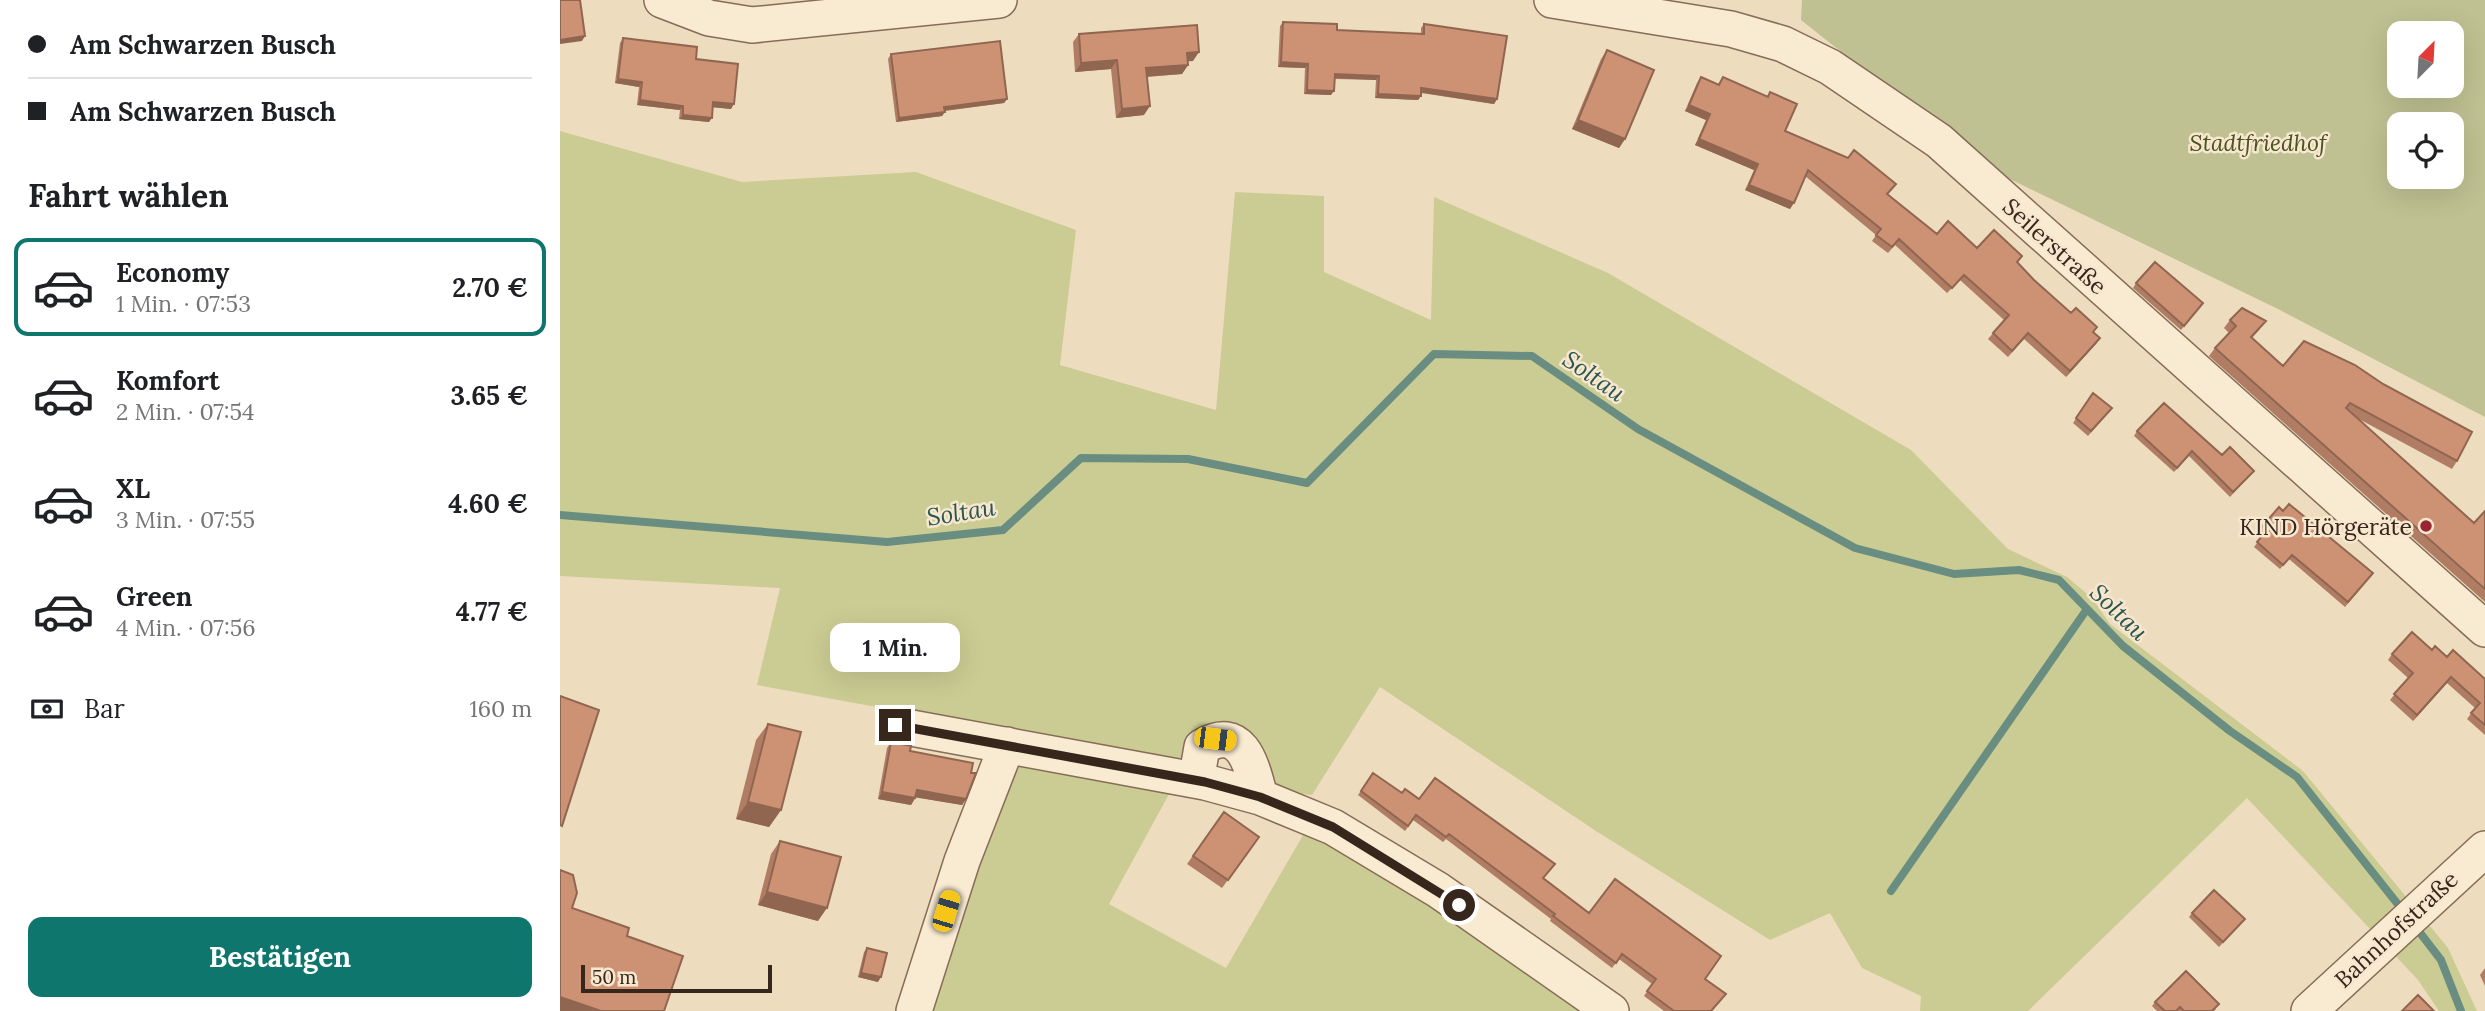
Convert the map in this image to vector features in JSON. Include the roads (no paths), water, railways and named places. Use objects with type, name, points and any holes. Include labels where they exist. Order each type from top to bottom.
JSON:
[{"type":"street","points":[[662,0],[709,18],[752,25],[999,0]]},
{"type":"street","name":"Seilerstraße","points":[[1552,0],[1624,6],[1731,29],[1809,55],[1939,142],[2485,629]]},
{"type":"street","points":[[895,725],[1205,782],[1260,797],[1333,827],[1438,890],[1611,1011]]},
{"type":"street","points":[[1205,782],[1198,770],[1202,747],[1215,739],[1233,741],[1249,756],[1260,797]]},
{"type":"street","points":[[914,1011],[962,861],[1007,745]]},
{"type":"street","name":"Bahnhofstraße","points":[[2309,1011],[2429,897],[2485,849]]},
{"type":"waterway","name":"Soltau","points":[[560,515],[887,542],[1003,530],[1081,458],[1188,459],[1307,483],[1434,354],[1532,356],[1638,429],[1855,548],[1954,574],[2019,570],[2059,580],[2123,646],[2230,731],[2297,777],[2404,912]]},
{"type":"waterway","points":[[1891,891],[2087,609]]},
{"type":"waterway","name":"Soltau","points":[[2414,925],[2441,960],[2461,1011]]},
{"type":"place","name":"KIND Hörgeräte","points":[[2426,526]]},
{"type":"park label","name":"Stadtfriedhof","points":[[2258,142]]}]
